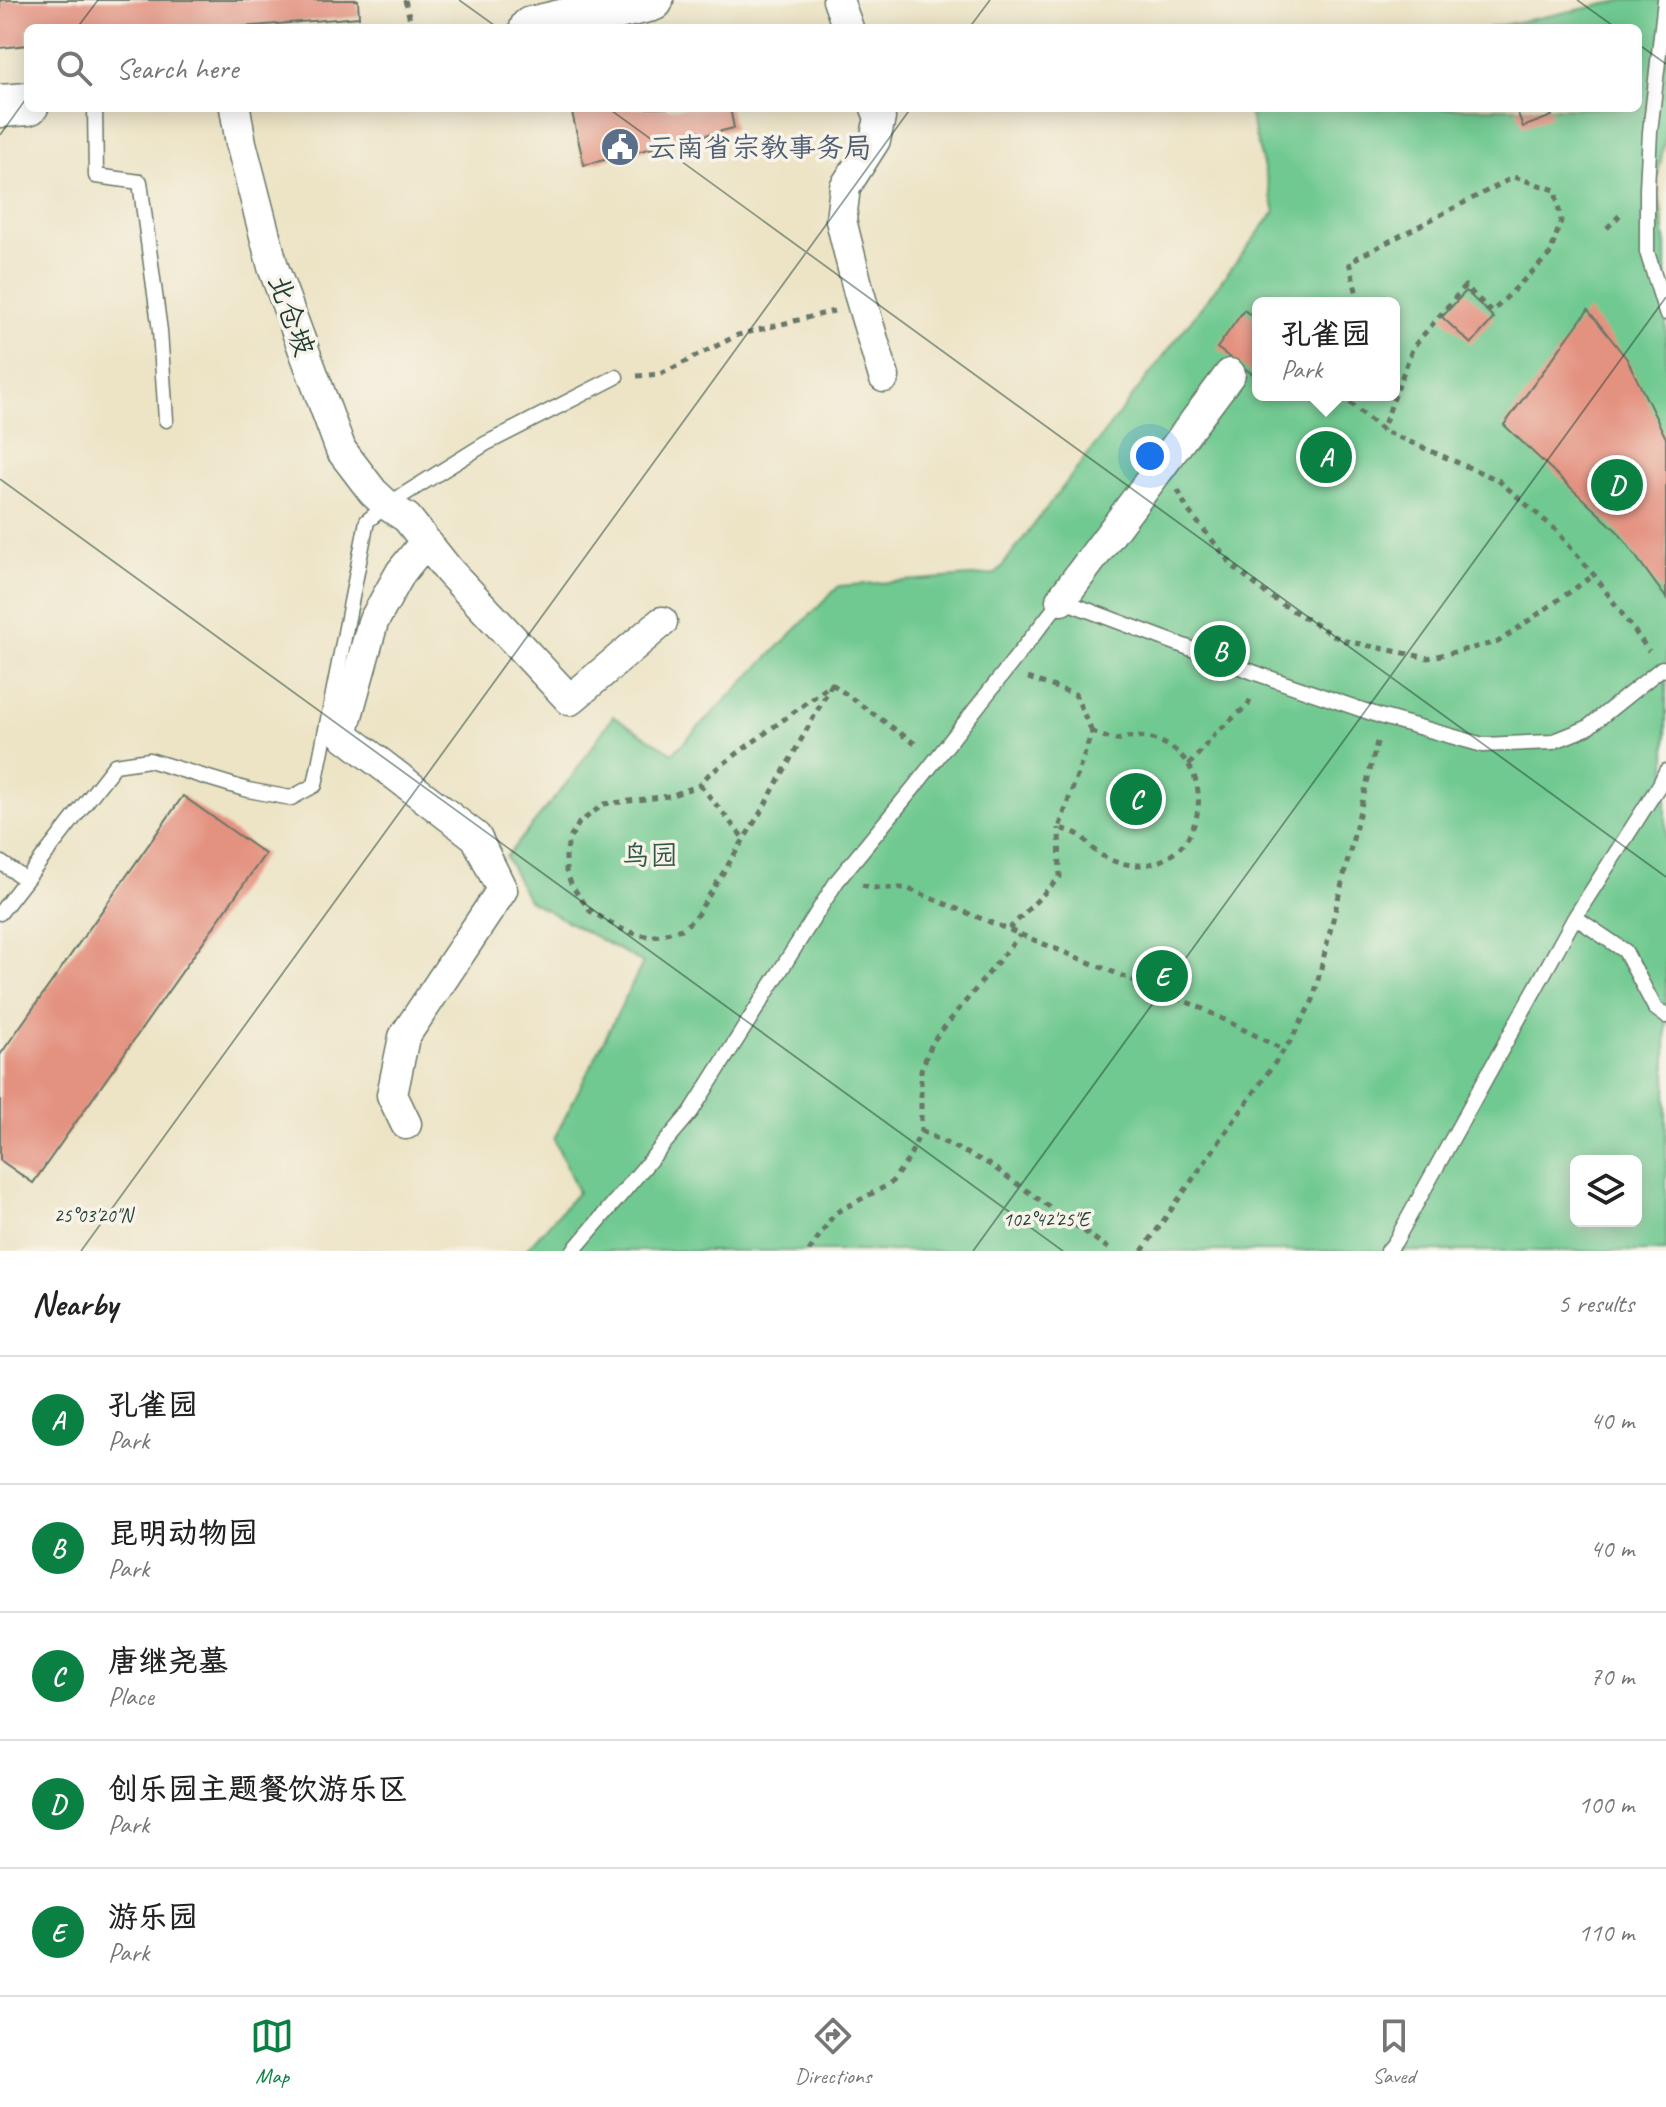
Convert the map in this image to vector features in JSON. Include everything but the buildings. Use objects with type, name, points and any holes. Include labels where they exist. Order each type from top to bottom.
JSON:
[{"type":"street","points":[[548,24],[652,0]]},
{"type":"street","points":[[838,0],[847,24]]},
{"type":"street","points":[[0,106],[24,104]]},
{"type":"street","name":"北仓坡","points":[[236,112],[273,267],[341,450],[359,475],[387,505],[407,518],[449,571],[570,700],[662,622]]},
{"type":"street","points":[[878,112],[880,118],[875,140],[845,187],[841,220],[884,377]]},
{"type":"street","points":[[1061,600],[1230,374]]},
{"type":"street","points":[[406,1124],[392,1095],[404,1037],[502,890],[476,837],[342,734],[373,622],[401,572],[425,542]]},
{"type":"lane","points":[[1665,0],[1650,132],[1647,252],[1666,313]]},
{"type":"lane","points":[[95,112],[96,176],[140,182],[160,331],[166,420]]},
{"type":"lane","points":[[0,913],[115,765],[149,760],[248,790],[291,798],[315,785],[367,521],[387,505],[485,444],[616,377]]},
{"type":"lane","points":[[573,1251],[691,1112],[837,881],[1061,600],[1383,717],[1483,745],[1552,742],[1587,728],[1664,669]]},
{"type":"lane","points":[[1388,1251],[1575,917],[1666,771]]},
{"type":"lane","points":[[0,862],[25,879]]},
{"type":"lane","points":[[1575,917],[1625,951],[1655,1008],[1666,1016]]},
{"type":"path","points":[[405,0],[411,24]]},
{"type":"path","points":[[1358,297],[1349,262],[1514,177],[1555,190],[1561,221],[1550,254],[1492,312],[1465,286],[1413,347],[1400,382]]},
{"type":"path","points":[[616,377],[661,374],[738,335],[862,304]]},
{"type":"path","points":[[1348,401],[1382,430],[1498,480],[1556,530],[1664,669]]},
{"type":"path","points":[[1382,430],[1393,401]]},
{"type":"path","points":[[1165,460],[1187,509],[1234,567],[1269,596],[1341,640],[1428,658],[1498,642],[1594,575]]},
{"type":"path","points":[[1006,671],[1075,694],[1092,732],[1059,828],[1060,877],[1008,930]]},
{"type":"path","points":[[1189,765],[1216,733],[1248,705],[1261,675]]},
{"type":"path","points":[[832,684],[936,759]]},
{"type":"path","points":[[832,684],[695,918],[682,929],[651,937],[636,934],[590,911],[572,886],[566,871],[569,840],[579,823],[604,804],[670,796],[700,785],[708,775],[832,684]]},
{"type":"path","points":[[1142,1251],[1284,1050],[1313,1000],[1383,717]]},
{"type":"path","points":[[1059,828],[1081,836],[1092,849],[1106,858],[1122,864],[1138,865],[1170,855],[1183,844],[1198,814],[1196,780],[1189,765],[1178,753],[1157,740],[1132,737],[1115,740],[1092,732]]},
{"type":"path","points":[[700,785],[744,839]]},
{"type":"path","points":[[837,881],[876,888],[906,888],[1199,1007],[1284,1050]]},
{"type":"path","points":[[809,1251],[835,1213],[890,1184],[908,1160],[921,1131],[921,1070],[933,1041],[1020,935]]},
{"type":"path","points":[[921,1131],[989,1164],[1112,1251]]},
{"type":"green space","name":"鸟园","points":[[1626,0],[1666,0],[1666,134],[1657,179],[1666,247],[1666,1251],[525,1251],[578,1192],[554,1139],[643,963],[528,900],[506,857],[571,778],[613,716],[673,753],[839,586],[996,574],[1275,211],[1249,112],[1642,112],[1642,24],[1508,24]]},
{"type":"place","name":"云南省宗教事务局","points":[[620,147]]},
{"type":"place","name":"孔雀园","points":[[1326,457]]},
{"type":"place","name":"创乐园主题餐饮游乐区","points":[[1617,485]]},
{"type":"place","name":"昆明动物园","points":[[1220,651]]},
{"type":"place","name":"唐继尧墓","points":[[1136,799]]},
{"type":"place","name":"游乐园","points":[[1162,976]]}]
